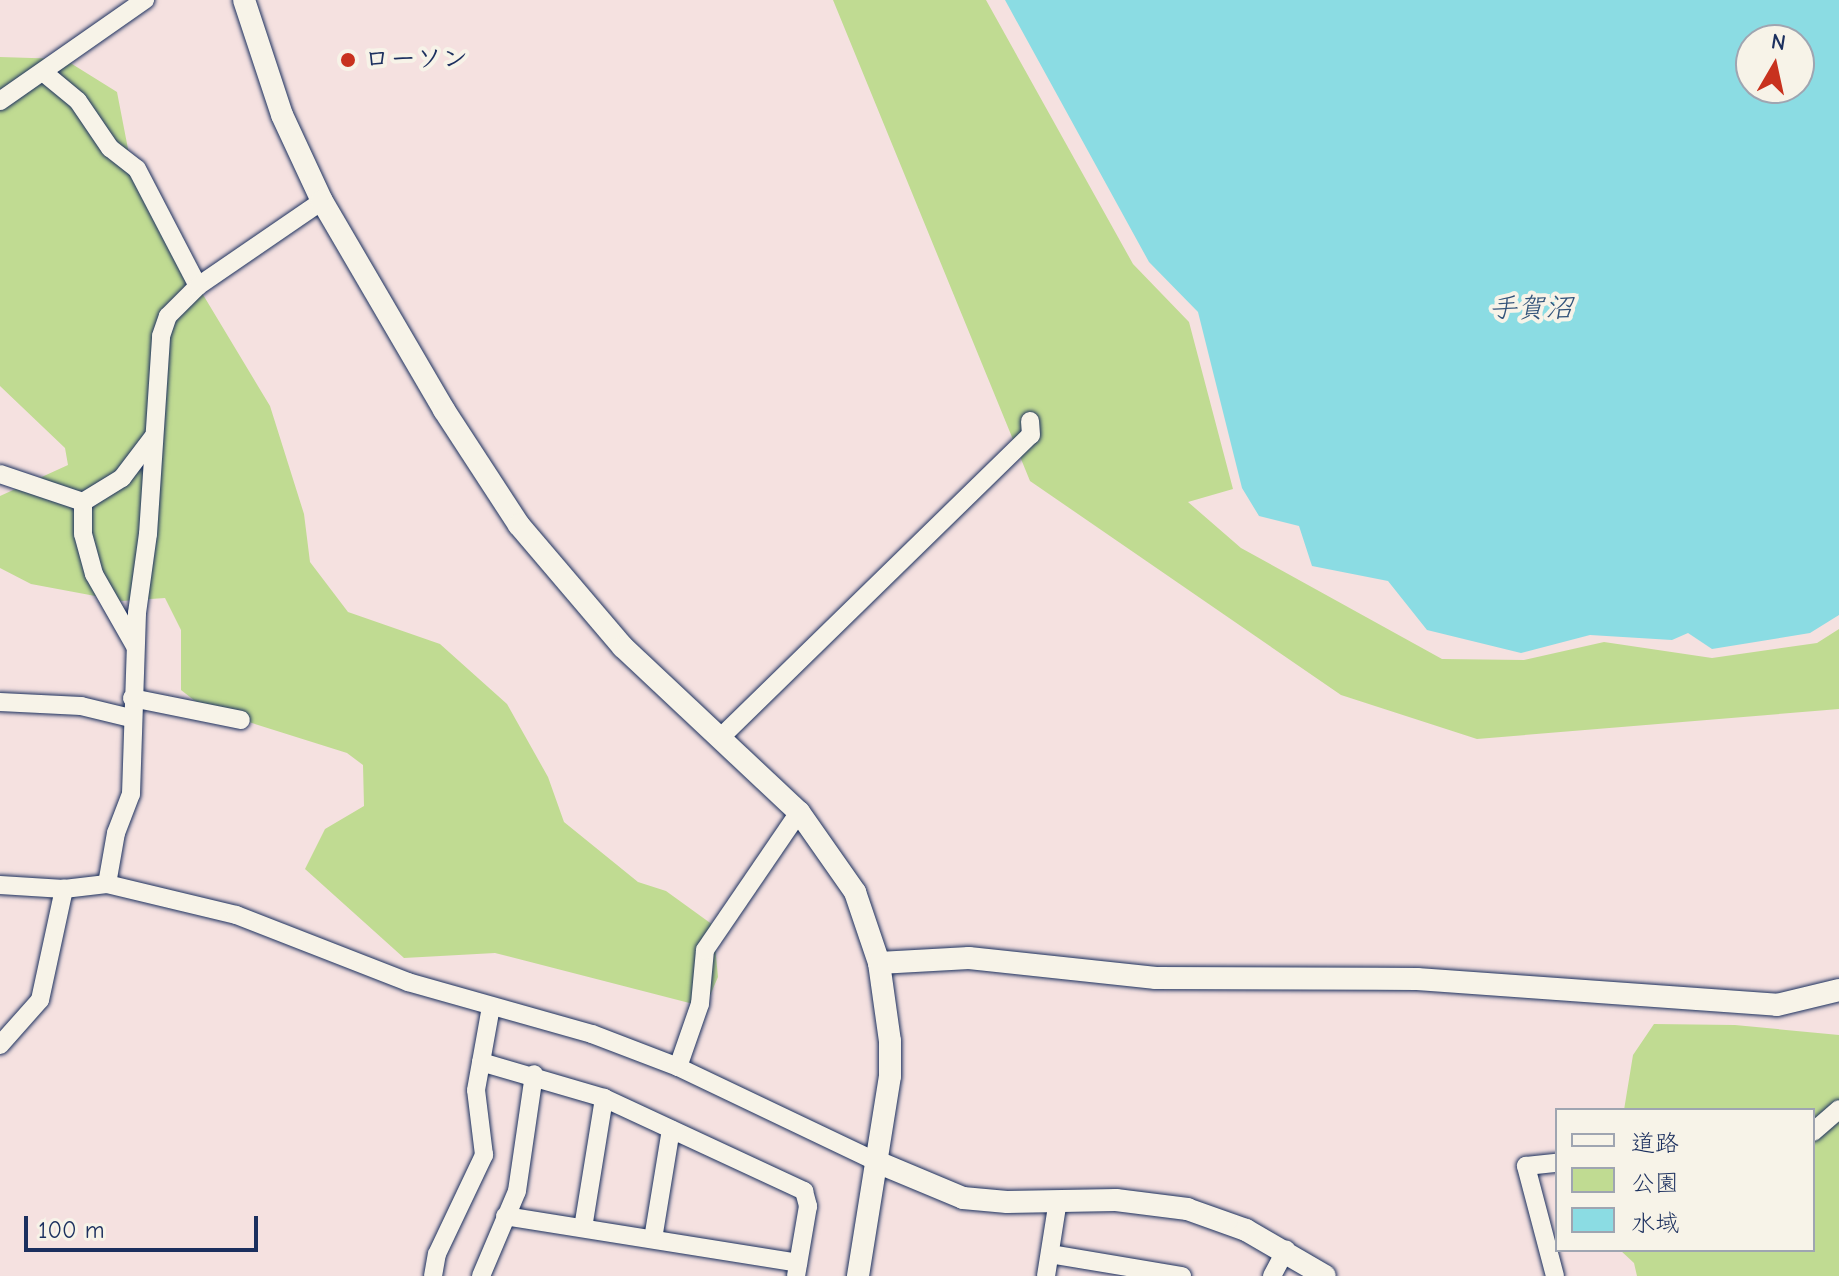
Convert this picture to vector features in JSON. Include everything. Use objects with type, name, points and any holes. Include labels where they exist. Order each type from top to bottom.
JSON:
[{"type":"street","points":[[0,101],[145,0]]},
{"type":"street","points":[[244,0],[282,115],[322,201],[438,402],[519,525],[623,647],[799,812],[855,892],[879,963],[890,1076],[858,1276]]},
{"type":"street","points":[[43,72],[78,101],[110,148],[137,169],[198,286]]},
{"type":"street","points":[[107,884],[116,833],[131,794],[135,646],[161,336],[168,316],[198,286],[322,201]]},
{"type":"street","points":[[720,738],[1031,435],[1030,421]]},
{"type":"street","points":[[83,502],[122,478],[153,436]]},
{"type":"street","points":[[0,474],[83,502]]},
{"type":"street","points":[[83,502],[83,534],[94,574],[135,646]]},
{"type":"street","points":[[132,698],[241,720]]},
{"type":"street","points":[[0,702],[81,706],[131,718]]},
{"type":"street","points":[[678,1067],[700,1004],[705,950],[799,812]]},
{"type":"street","points":[[0,885],[64,889],[107,884],[236,915],[408,982],[592,1034],[678,1067],[877,1162],[963,1198],[1116,1200],[1187,1209],[1286,1250],[1325,1276]]},
{"type":"street","points":[[0,1045],[40,1000],[64,889]]},
{"type":"street","points":[[879,963],[969,958],[1156,978],[1417,979],[1777,1005],[1839,990]]},
{"type":"street","points":[[433,1276],[437,1254],[484,1155],[476,1090],[491,1007]]},
{"type":"street","points":[[481,1062],[534,1074],[604,1098],[804,1191],[808,1206],[797,1269],[653,1239],[505,1216]]},
{"type":"street","points":[[481,1276],[517,1191],[534,1074]]},
{"type":"street","points":[[583,1228],[604,1098]]},
{"type":"street","points":[[1815,1130],[1839,1109]]},
{"type":"street","points":[[653,1239],[671,1129]]},
{"type":"street","points":[[1555,1163],[1526,1166],[1555,1276]]},
{"type":"street","points":[[1046,1276],[1058,1200]]},
{"type":"street","points":[[1272,1276],[1286,1250]]},
{"type":"street","points":[[1050,1254],[1182,1276]]},
{"type":"green space","points":[[833,0],[986,0],[1133,264],[1189,322],[1233,489],[1188,502],[1241,548],[1442,659],[1524,660],[1604,642],[1712,658],[1817,643],[1839,629],[1839,709],[1477,739],[1341,695],[1030,481]]},
{"type":"green space","points":[[0,57],[64,59],[117,92],[134,180],[270,406],[304,514],[310,562],[348,612],[440,644],[507,704],[548,777],[564,822],[638,882],[666,891],[713,925],[718,977],[705,1007],[495,953],[404,958],[305,869],[325,829],[364,806],[363,765],[347,753],[204,708],[181,690],[181,630],[165,598],[122,601],[31,584],[0,568],[0,496],[68,465],[65,448],[0,386]]},
{"type":"green space","points":[[1654,1024],[1735,1025],[1839,1035],[1839,1276],[1637,1276],[1634,1263],[1622,1252],[1815,1252],[1815,1108],[1624,1108],[1633,1055]]},
{"type":"water","name":"手賀沼","points":[[1005,0],[1839,0],[1839,615],[1810,633],[1712,649],[1688,633],[1672,640],[1590,635],[1521,653],[1427,630],[1388,581],[1312,566],[1299,526],[1259,516],[1242,488],[1198,312],[1149,262]]},
{"type":"place","name":"ローソン","points":[[348,60]]}]
